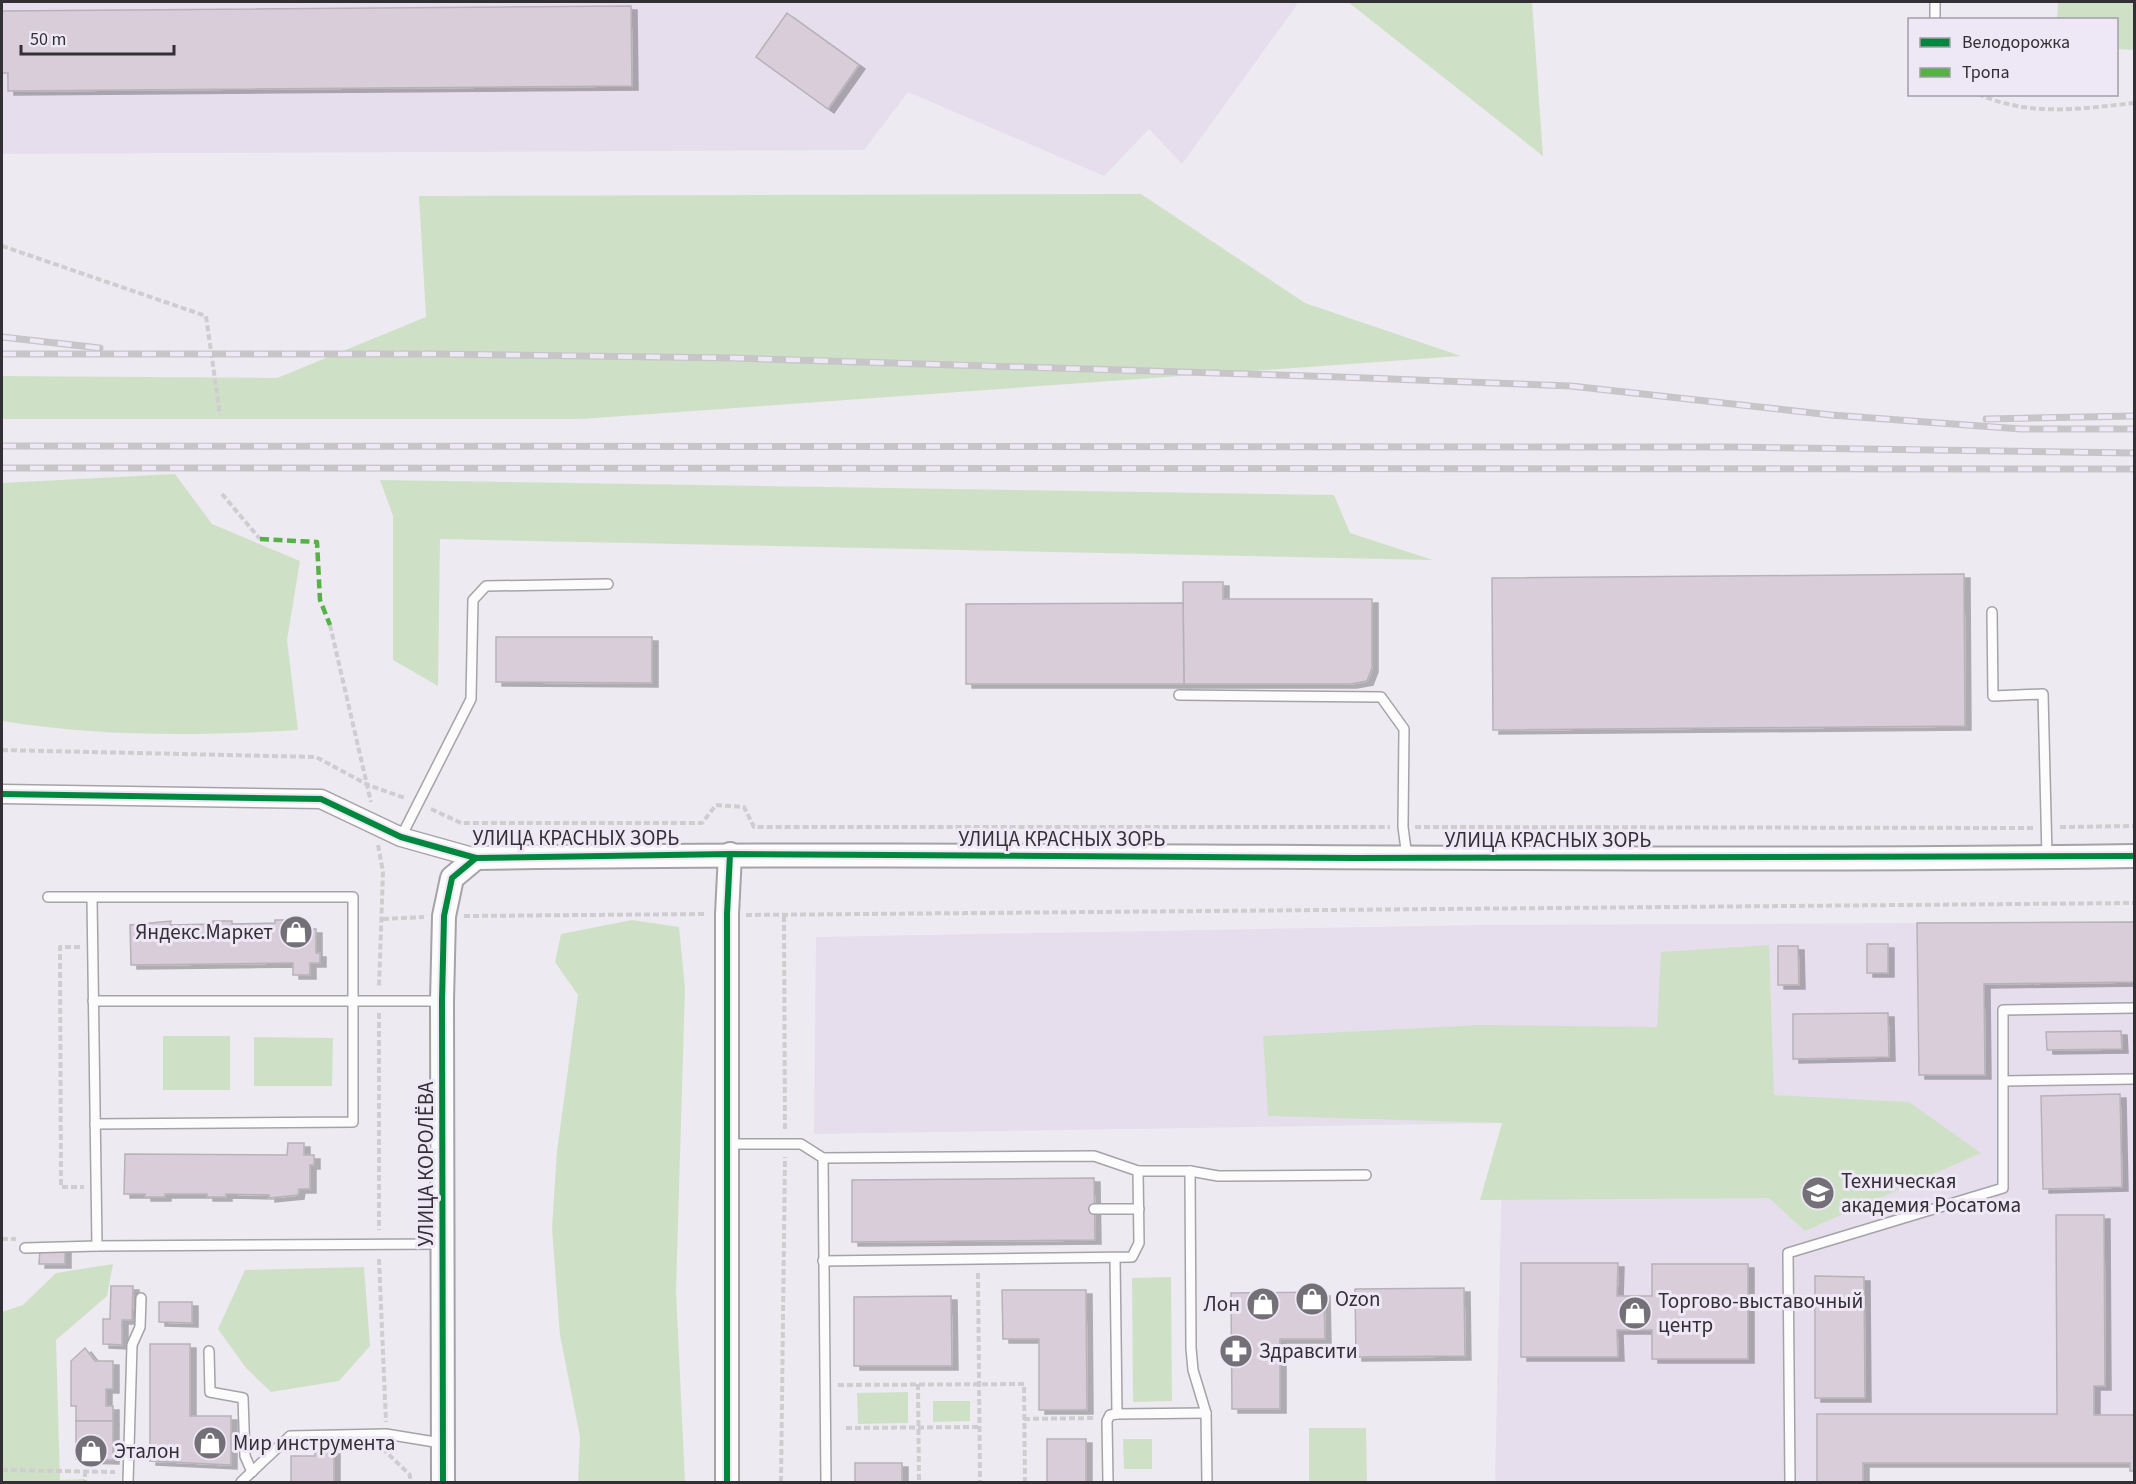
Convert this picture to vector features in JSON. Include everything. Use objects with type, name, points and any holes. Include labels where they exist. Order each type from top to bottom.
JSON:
[{"type":"street","name":"УЛИЦА КРАСНЫХ ЗОРЬ","points":[[2,794],[321,799],[401,837],[476,858],[730,854],[1407,857],[2134,856]]},
{"type":"street","points":[[727,1482],[727,914],[730,854]]},
{"type":"street","name":"УЛИЦА КОРОЛЁВА","points":[[443,1482],[442,1001],[444,916],[452,878],[476,858]]},
{"type":"lane","points":[[1935,2],[1935,18]]},
{"type":"lane","points":[[401,837],[471,699],[473,600],[486,586],[608,584]]},
{"type":"lane","points":[[1992,612],[1993,696],[2043,694],[2047,857]]},
{"type":"lane","points":[[1179,695],[1381,697],[1404,729],[1403,827],[1407,857]]},
{"type":"lane","points":[[48,897],[92,899],[353,897],[353,1122],[95,1124]]},
{"type":"lane","points":[[92,899],[97,1246]]},
{"type":"lane","points":[[93,1000],[442,1001]]},
{"type":"lane","points":[[1790,1482],[1788,1253],[2003,1188],[2003,1010],[2134,1008]]},
{"type":"lane","points":[[2004,1081],[2134,1079]]},
{"type":"lane","points":[[727,1144],[801,1144],[823,1158],[1094,1156],[1138,1171],[1190,1171],[1218,1176],[1366,1175]]},
{"type":"lane","points":[[823,1158],[825,1482]]},
{"type":"lane","points":[[824,1261],[1132,1257],[1137,1251],[1138,1171]]},
{"type":"lane","points":[[1190,1171],[1192,1359],[1198,1390],[1206,1413],[1207,1482]]},
{"type":"lane","points":[[1094,1209],[1139,1209]]},
{"type":"lane","points":[[25,1248],[444,1244]]},
{"type":"lane","points":[[1115,1258],[1117,1414]]},
{"type":"lane","points":[[128,1482],[132,1344],[140,1327],[141,1298]]},
{"type":"lane","points":[[209,1351],[210,1392],[243,1398],[245,1456],[252,1472]]},
{"type":"lane","points":[[1108,1482],[1107,1421],[1110,1415],[1206,1413]]},
{"type":"lane","points":[[241,1482],[290,1436],[386,1434],[443,1443]]},
{"type":"path","points":[[1982,96],[1999,104],[2048,112],[2134,103]]},
{"type":"path","points":[[2,246],[206,316],[220,416]]},
{"type":"path","points":[[222,494],[260,538]]},
{"type":"path","points":[[330,625],[368,785],[383,872],[379,1000],[379,1244],[386,1452],[410,1475],[410,1482]]},
{"type":"path","points":[[2,750],[316,757],[368,785],[418,803],[461,823],[702,823],[716,805],[744,807],[754,827],[2046,828],[2134,826]]},
{"type":"path","points":[[383,919],[444,916],[727,914],[784,916],[2134,903]]},
{"type":"path","points":[[782,1482],[785,1144],[784,916]]},
{"type":"path","points":[[92,947],[60,947],[61,1187],[96,1186]]},
{"type":"path","points":[[978,1260],[980,1482]]},
{"type":"path","points":[[918,1384],[919,1482]]},
{"type":"path","points":[[825,1385],[1024,1384],[1024,1482]]},
{"type":"path","points":[[1024,1419],[1094,1418],[1107,1421]]},
{"type":"path","points":[[846,1428],[979,1427]]},
{"type":"path","points":[[2,1470],[128,1472]]},
{"type":"path","points":[[84,1471],[85,1482]]},
{"type":"shaded area","points":[[2,2],[1299,2],[1182,164],[1149,129],[1104,176],[908,92],[864,150],[2,154]]},
{"type":"shaded area","name":"Техническая академия Росатома","points":[[2134,922],[2134,1471],[2130,1471],[2130,1463],[1863,1463],[1863,1482],[1495,1482],[1503,1123],[814,1134],[816,937],[1483,925]]},
{"type":"green space","points":[[1348,2],[1532,2],[1543,156]]},
{"type":"green space","points":[[2058,2],[2134,2],[2134,50],[2118,49],[2118,18],[2057,18]]},
{"type":"green space","points":[[1141,194],[1305,303],[1461,356],[581,419],[2,419],[2,376],[277,378],[426,317],[419,196]]},
{"type":"green space","points":[[175,474],[212,524],[300,561],[287,640],[298,730],[150,734],[76,730],[2,721],[2,483]]},
{"type":"green space","points":[[380,480],[1334,495],[1350,533],[1433,560],[440,539],[438,686],[393,660],[393,516]]},
{"type":"green space","points":[[632,920],[679,927],[685,988],[676,1291],[685,1482],[578,1482],[580,1437],[560,1335],[552,1228],[557,1151],[578,995],[555,962],[561,934]]},
{"type":"green space","points":[[1769,945],[1774,1095],[1909,1102],[1981,1153],[1805,1231],[1769,1198],[1480,1200],[1502,1123],[1268,1116],[1263,1036],[1480,1025],[1657,1027],[1661,952]]},
{"type":"green space","points":[[163,1036],[230,1036],[230,1090],[163,1090]]},
{"type":"green space","points":[[254,1037],[333,1038],[332,1086],[254,1086]]},
{"type":"green space","points":[[113,1264],[107,1296],[56,1340],[60,1480],[85,1479],[85,1482],[2,1482],[2,1312],[23,1305],[56,1273]]},
{"type":"green space","points":[[364,1267],[370,1346],[339,1381],[271,1392],[246,1368],[218,1329],[245,1270]]},
{"type":"green space","points":[[1171,1277],[1172,1401],[1133,1402],[1132,1278]]},
{"type":"green space","points":[[908,1392],[908,1423],[858,1424],[857,1393]]},
{"type":"green space","points":[[933,1401],[970,1401],[970,1421],[933,1422]]},
{"type":"green space","points":[[1309,1428],[1366,1428],[1367,1482],[1309,1482]]},
{"type":"green space","points":[[1123,1439],[1152,1439],[1152,1469],[1124,1469]]},
{"type":"building","points":[[631,6],[632,86],[8,91],[8,73],[2,73],[2,11]]},
{"type":"building","points":[[787,13],[859,65],[828,109],[756,57]]},
{"type":"building","points":[[1964,574],[1965,726],[1493,730],[1492,578]]},
{"type":"building","points":[[1183,582],[1223,582],[1223,599],[1372,599],[1372,668],[1367,681],[1351,684],[1184,684]]},
{"type":"building","points":[[1183,603],[1184,684],[966,684],[966,604]]},
{"type":"building","points":[[496,637],[652,637],[652,683],[496,682]]},
{"type":"building","points":[[275,920],[293,920],[293,923],[304,923],[304,929],[316,929],[316,953],[320,953],[320,963],[310,963],[310,975],[293,975],[293,963],[131,965],[130,925],[171,921],[170,925],[213,924],[213,921],[232,921],[232,924],[275,923]]},
{"type":"building","points":[[2134,922],[2134,982],[1984,984],[1985,1075],[1919,1075],[1917,923]]},
{"type":"building","points":[[1867,944],[1888,944],[1888,973],[1867,973]]},
{"type":"building","points":[[1778,946],[1798,946],[1799,985],[1778,985]]},
{"type":"building","points":[[1888,1013],[1889,1057],[1793,1059],[1793,1014]]},
{"type":"building","points":[[2121,1031],[2122,1049],[2047,1050],[2046,1032]]},
{"type":"building","points":[[2120,1094],[2122,1187],[2043,1189],[2041,1096]]},
{"type":"building","points":[[288,1143],[304,1143],[304,1155],[314,1155],[314,1165],[310,1165],[310,1189],[299,1189],[298,1195],[269,1198],[269,1195],[226,1194],[226,1197],[207,1197],[207,1194],[165,1194],[165,1197],[145,1197],[145,1194],[124,1194],[125,1154],[287,1155]]},
{"type":"building","points":[[1094,1178],[1095,1240],[852,1242],[852,1180]]},
{"type":"building","points":[[2056,1215],[2104,1215],[2105,1386],[2094,1386],[2094,1415],[2134,1415],[2134,1471],[2130,1471],[2130,1463],[1863,1463],[1863,1482],[1817,1482],[1817,1414],[2057,1414]]},
{"type":"building","points":[[40,1249],[65,1249],[65,1264],[39,1264]]},
{"type":"building","name":"Торгово-выставочный центр","points":[[1521,1263],[1618,1263],[1617,1296],[1652,1296],[1652,1264],[1748,1264],[1748,1359],[1652,1359],[1652,1330],[1617,1330],[1618,1357],[1521,1357]]},
{"type":"building","points":[[1815,1276],[1864,1277],[1865,1398],[1815,1398]]},
{"type":"building","points":[[111,1286],[133,1286],[132,1320],[122,1320],[122,1345],[103,1344],[103,1319],[110,1319]]},
{"type":"building","points":[[1464,1288],[1465,1356],[1356,1357],[1355,1289]]},
{"type":"building","points":[[1002,1290],[1086,1290],[1087,1410],[1039,1410],[1039,1339],[1003,1339]]},
{"type":"building","points":[[1324,1292],[1325,1339],[1280,1339],[1280,1409],[1232,1409],[1231,1293]]},
{"type":"building","points":[[951,1296],[952,1366],[854,1366],[854,1297]]},
{"type":"building","points":[[159,1302],[192,1302],[192,1323],[159,1322]]},
{"type":"building","points":[[150,1344],[190,1344],[190,1416],[231,1416],[231,1465],[150,1461]]},
{"type":"building","points":[[85,1348],[95,1361],[113,1361],[113,1389],[106,1389],[106,1406],[113,1406],[113,1421],[76,1421],[76,1406],[71,1406],[71,1361]]},
{"type":"building","points":[[76,1421],[113,1421],[113,1460],[76,1459]]},
{"type":"building","points":[[1047,1439],[1086,1439],[1086,1482],[1047,1482]]},
{"type":"building","points":[[315,1450],[334,1450],[334,1482],[291,1482],[291,1456],[315,1456]]},
{"type":"building","points":[[855,1463],[902,1463],[902,1482],[855,1482]]},
{"type":"railway","points":[[2,337],[100,348]]},
{"type":"railway","points":[[2,354],[439,354],[733,358],[1340,377],[1571,386],[1831,415],[2021,429],[2134,429]]},
{"type":"railway","points":[[1986,419],[2134,416]]},
{"type":"railway","points":[[2,446],[1734,447],[2134,453]]},
{"type":"railway","points":[[2,468],[2134,469]]},
{"type":"marked path","points":[[260,539],[317,542],[320,600],[330,625]]},
{"type":"cycle path","points":[[2,794],[321,799],[401,837],[476,858],[730,854],[1356,858],[2134,856]]},
{"type":"cycle path","points":[[727,1482],[727,914],[730,854]]},
{"type":"cycle path","points":[[443,1482],[442,1001],[444,916],[452,878],[476,858]]},
{"type":"place","name":"Яндекс.Маркет","points":[[296,932]]},
{"type":"place","name":"Техническая академия Росатома","points":[[1818,1193]]},
{"type":"place","name":"Ozon","points":[[1312,1299]]},
{"type":"place","name":"Лон","points":[[1263,1304]]},
{"type":"place","name":"Торгово-выставочный центр","points":[[1635,1313]]},
{"type":"place","name":"Здравсити","points":[[1236,1351]]},
{"type":"place","name":"Мир инструмента","points":[[210,1443]]},
{"type":"place","name":"Эталон","points":[[91,1451]]}]
